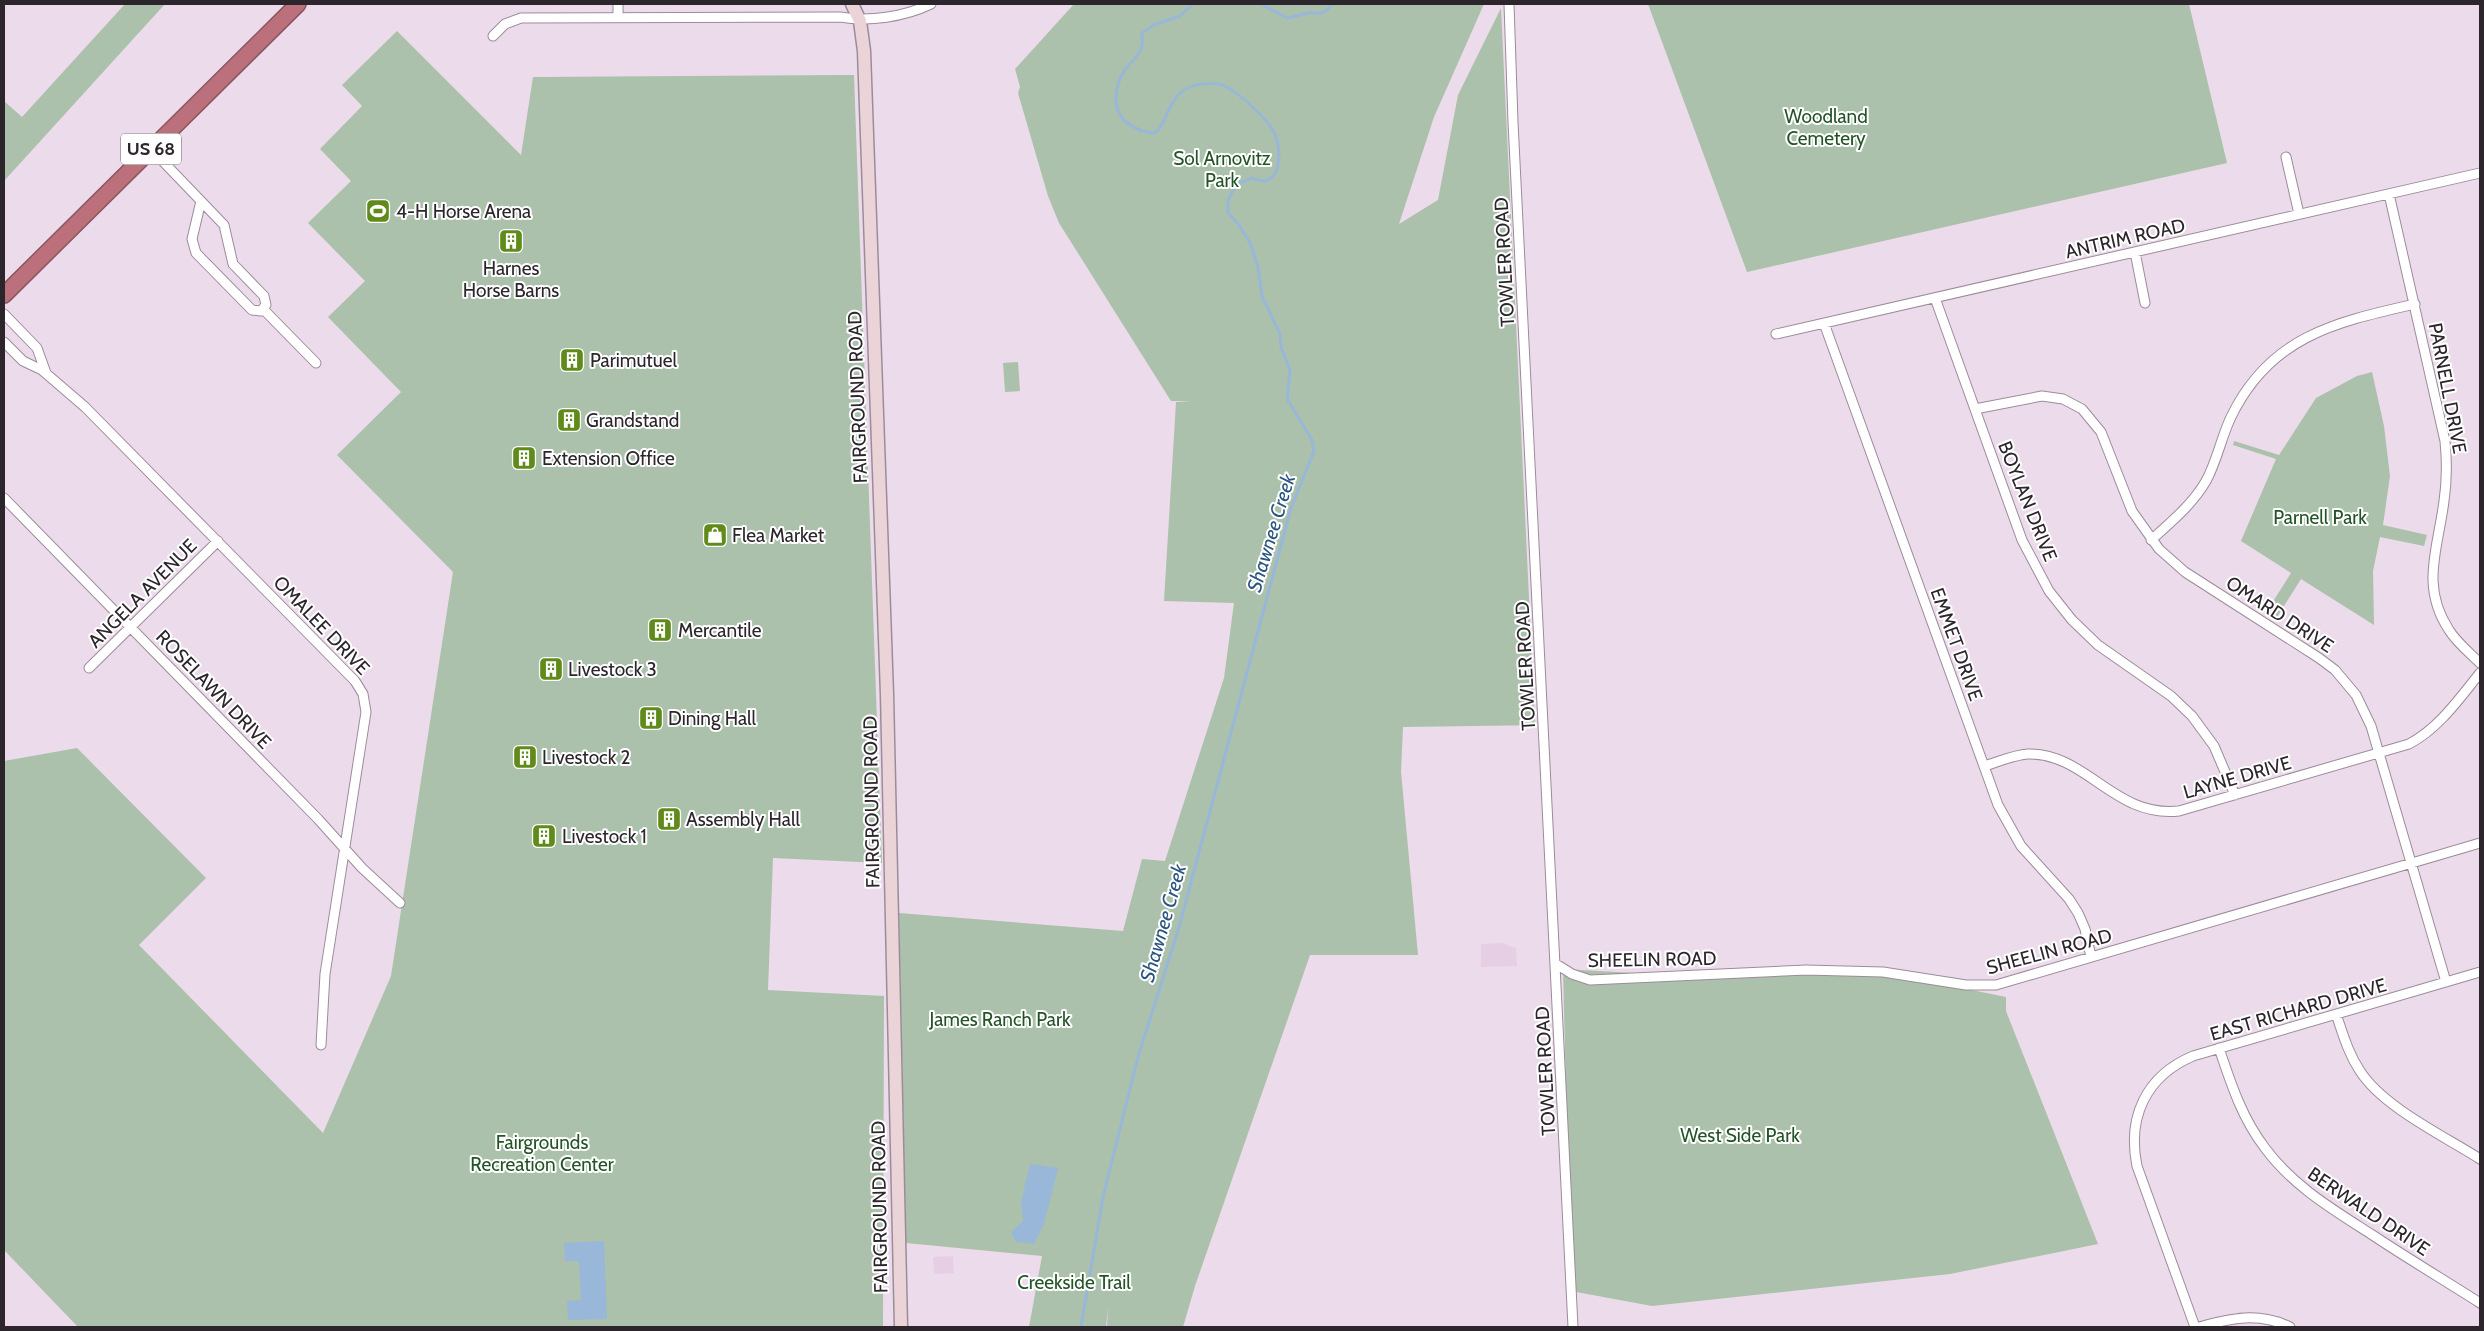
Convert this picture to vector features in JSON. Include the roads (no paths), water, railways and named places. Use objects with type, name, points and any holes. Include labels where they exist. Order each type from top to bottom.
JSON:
[{"type":"highway","name":"US 68","points":[[4,295],[298,4]]},
{"type":"street","points":[[618,4],[618,16]]},
{"type":"street","name":"FAIRGROUND ROAD","points":[[852,4],[860,21],[864,51],[892,865],[901,1327]]},
{"type":"street","points":[[493,36],[505,24],[521,18],[618,16],[840,17],[860,21],[908,12],[931,4]]},
{"type":"street","name":"TOWLER ROAD","points":[[1509,4],[1513,122],[1573,1327]]},
{"type":"street","points":[[150,149],[201,201],[224,225],[232,264],[264,296],[266,301],[263,309],[256,312],[252,310],[196,253],[192,239],[201,201]]},
{"type":"street","points":[[2286,157],[2299,214]]},
{"type":"street","name":"ANTRIM ROAD","points":[[1776,334],[2480,173]]},
{"type":"street","name":"PARNELL DRIVE","points":[[2389,194],[2442,425],[2446,457],[2444,501],[2434,554],[2432,586],[2440,613],[2450,632],[2480,663]]},
{"type":"street","points":[[2135,252],[2145,303]]},
{"type":"street","name":"BOYLAN DRIVE","points":[[1935,298],[2022,540],[2049,591],[2072,620],[2098,646],[2171,696],[2192,716],[2214,746],[2235,795]]},
{"type":"street","points":[[2152,540],[2200,491],[2211,470],[2237,405],[2254,380],[2273,361],[2299,341],[2330,325],[2415,304]]},
{"type":"street","points":[[263,309],[316,362]]},
{"type":"street","name":"OMALEE DRIVE","points":[[4,314],[37,348],[46,373]]},
{"type":"street","name":"EMMET DRIVE","points":[[1824,323],[1998,805],[2012,833],[2078,913],[2085,929],[2091,957]]},
{"type":"street","name":"OMALEE DRIVE","points":[[4,342],[23,361],[37,366],[85,407],[355,681],[363,694],[366,712],[325,974],[321,1045]]},
{"type":"street","name":"OMARD DRIVE","points":[[1975,409],[2042,396],[2063,399],[2082,409],[2101,432],[2132,511],[2152,540],[2185,572],[2335,670],[2362,704],[2379,753],[2446,982]]},
{"type":"street","name":"ROSELAWN DRIVE","points":[[4,498],[312,812],[362,868],[400,902]]},
{"type":"street","name":"ANGELA AVENUE","points":[[89,668],[218,541]]},
{"type":"street","name":"LAYNE DRIVE","points":[[1984,766],[2022,755],[2051,757],[2074,767],[2126,801],[2156,812],[2179,811],[2409,744],[2430,731],[2480,673]]},
{"type":"street","name":"SHEELIN ROAD","points":[[1556,964],[1572,974],[1590,980],[1806,970],[1883,972],[1982,986],[2009,982],[2480,843]]},
{"type":"street","name":"EAST RICHARD DRIVE","points":[[2195,1327],[2137,1166],[2134,1132],[2142,1104],[2150,1089],[2171,1068],[2194,1056],[2480,972]]},
{"type":"street","points":[[2336,1014],[2350,1054],[2360,1071],[2374,1088],[2393,1104],[2480,1159]]},
{"type":"street","name":"BERWALD DRIVE","points":[[2220,1048],[2244,1114],[2264,1147],[2289,1176],[2321,1202],[2480,1303]]},
{"type":"street","points":[[2199,1327],[2227,1319],[2253,1317],[2271,1320],[2290,1327]]},
{"type":"water","points":[[1030,1164],[1058,1168],[1044,1224],[1034,1244],[1016,1242],[1011,1232],[1023,1221],[1021,1202]]},
{"type":"water","points":[[604,1241],[607,1319],[568,1320],[567,1301],[581,1300],[579,1261],[565,1261],[564,1243]]},
{"type":"waterway","name":"Shawnee Creek","points":[[1081,1327],[1103,1197],[1138,1057],[1179,927],[1291,508],[1314,451],[1312,440],[1287,399],[1290,370],[1281,347],[1280,334],[1262,296],[1258,267],[1250,243],[1239,225],[1228,213],[1228,200],[1236,185],[1251,178],[1265,181],[1274,174],[1279,155],[1273,131],[1262,116],[1246,101],[1225,86],[1217,84],[1196,85],[1181,92],[1155,133],[1144,131],[1126,122],[1121,117],[1116,104],[1118,83],[1124,71],[1140,52],[1142,33],[1154,25],[1180,16],[1193,4]]},
{"type":"waterway","name":"Shawnee Creek","points":[[1261,4],[1287,18],[1308,13],[1323,13],[1333,4]]},
{"type":"place","name":"4-H Horse Arena","points":[[378,211]]},
{"type":"place","name":"Harnes Horse Barns","points":[[511,241]]},
{"type":"place","name":"Parimutuel","points":[[572,360]]},
{"type":"place","name":"Grandstand","points":[[569,420]]},
{"type":"place","name":"Extension Office","points":[[524,458]]},
{"type":"place","name":"Flea Market","points":[[715,535]]},
{"type":"place","name":"Mercantile","points":[[660,630]]},
{"type":"place","name":"Livestock 3","points":[[551,669]]},
{"type":"place","name":"Dining Hall","points":[[651,718]]},
{"type":"place","name":"Livestock 2","points":[[525,757]]},
{"type":"place","name":"Assembly Hall","points":[[669,819]]},
{"type":"place","name":"Livestock 1","points":[[544,836]]},
{"type":"park label","name":"Woodland Cemetery","points":[[1826,127]]},
{"type":"park label","name":"Sol Arnovitz Park","points":[[1222,169]]},
{"type":"park label","name":"Parnell Park","points":[[2320,517]]},
{"type":"park label","name":"James Ranch Park","points":[[1000,1019]]},
{"type":"park label","name":"West Side Park","points":[[1740,1135]]},
{"type":"park label","name":"Fairgrounds Recreation Center","points":[[542,1153]]},
{"type":"park label","name":"Creekside Trail","points":[[1074,1282]]}]
